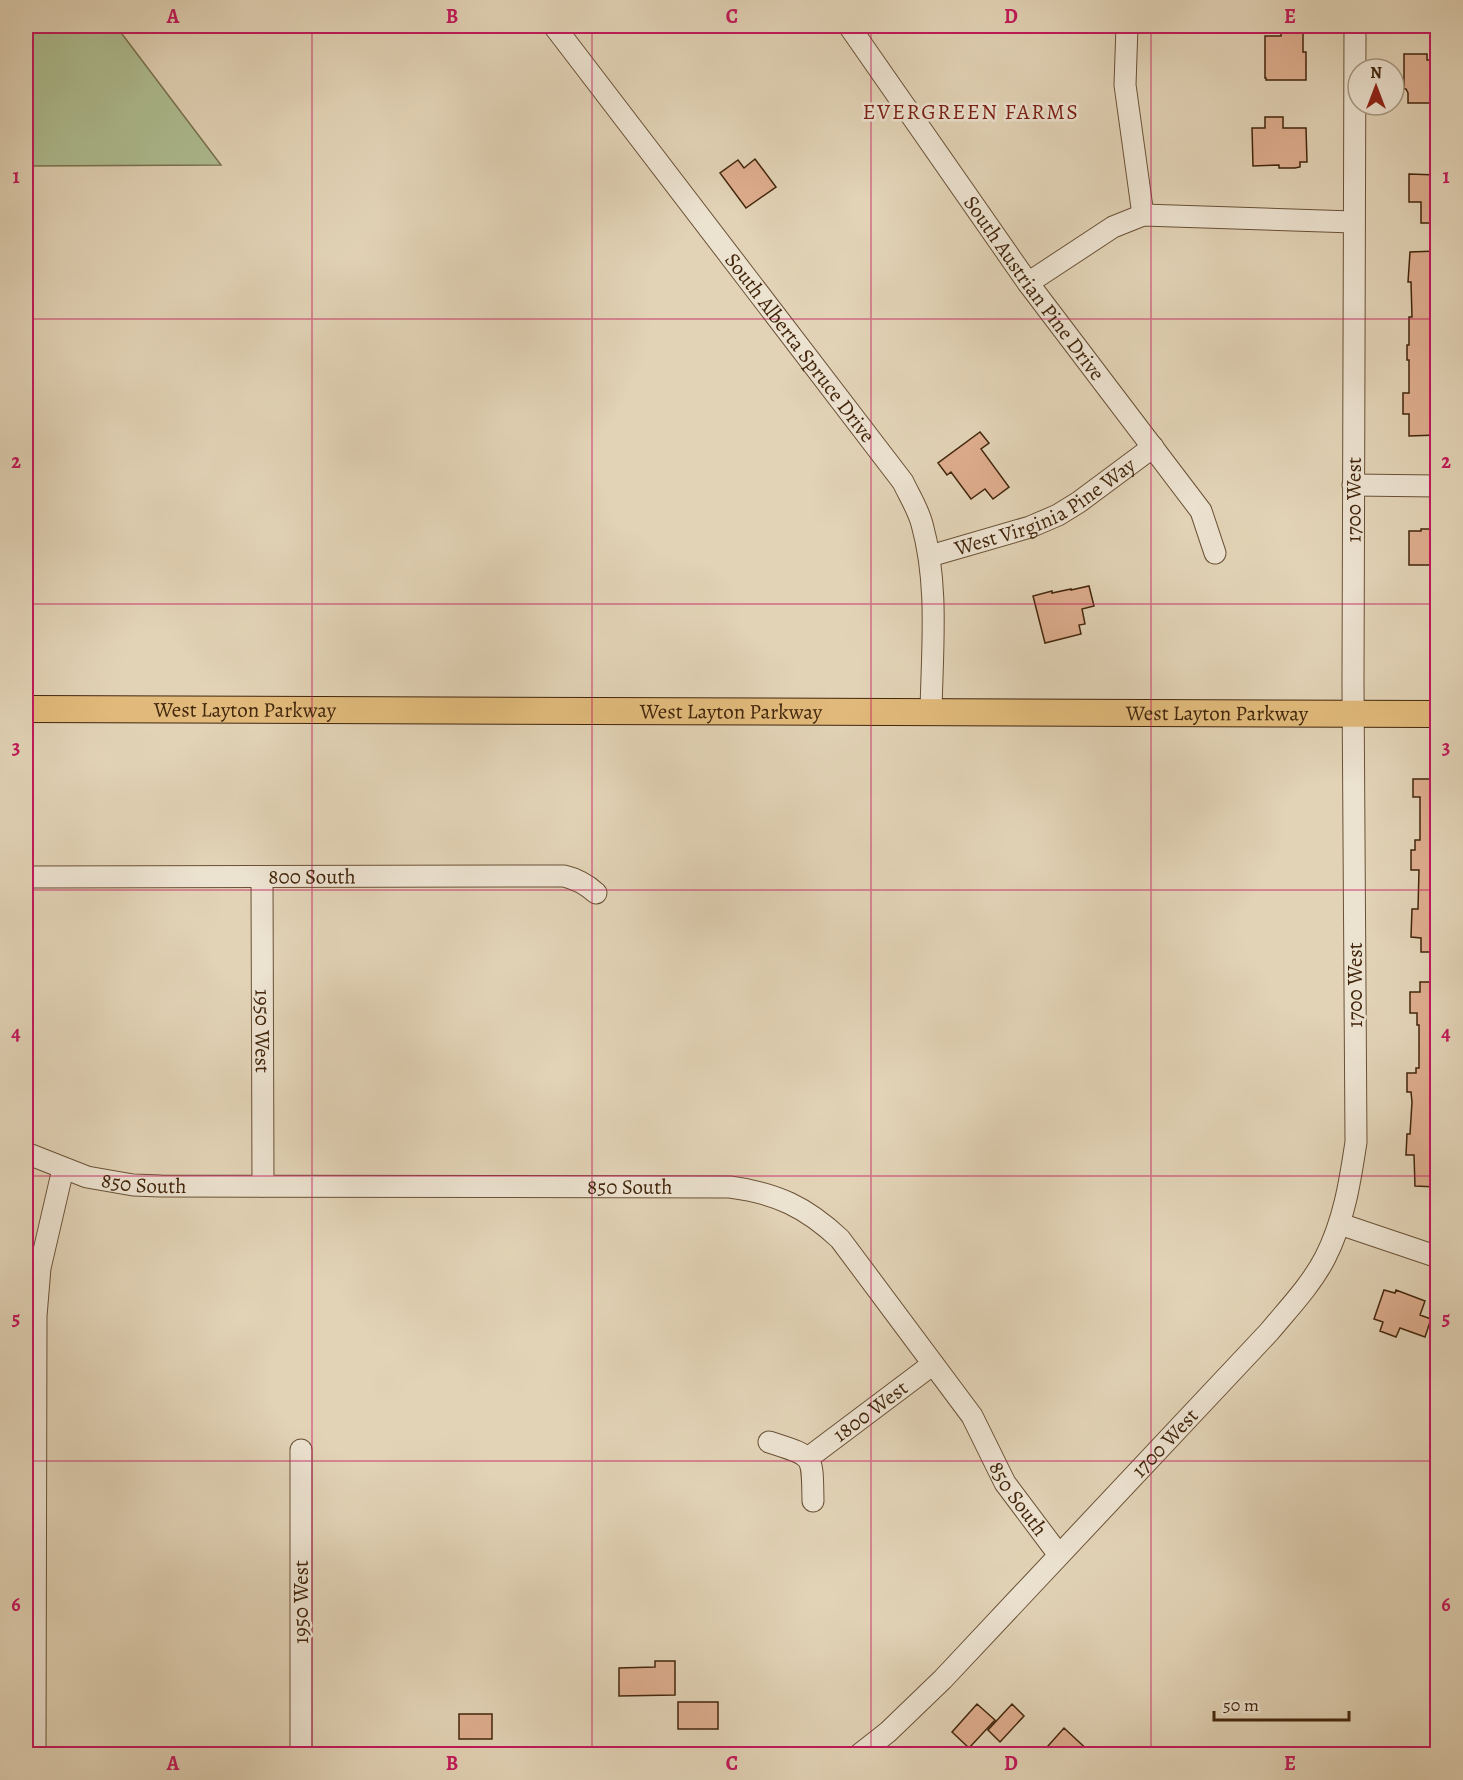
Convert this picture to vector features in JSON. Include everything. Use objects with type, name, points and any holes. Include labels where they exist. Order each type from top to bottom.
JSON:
[{"type":"main road","name":"West Layton Parkway","points":[[26,710],[1437,714]]},
{"type":"street","name":"South Alberta Spruce Drive","points":[[554,26],[903,482],[922,521],[930,556],[933,586],[931,713]]},
{"type":"street","name":"South Austrian Pine Drive","points":[[849,26],[1028,283],[1201,511],[1215,553]]},
{"type":"street","points":[[1127,26],[1125,85],[1143,215]]},
{"type":"street","name":"1700 West","points":[[860,1755],[888,1732],[943,1679],[1269,1332],[1306,1287],[1325,1259],[1340,1224],[1350,1188],[1356,1142],[1353,714],[1355,26]]},
{"type":"street","points":[[1028,283],[1113,227],[1143,215],[1353,222]]},
{"type":"street","name":"West Virginia Pine Way","points":[[930,556],[1030,527],[1058,515],[1154,447]]},
{"type":"street","points":[[1353,484],[1437,486]]},
{"type":"street","name":"800 South","points":[[26,877],[564,876],[588,886],[596,894]]},
{"type":"street","name":"1950 West","points":[[262,877],[263,1186]]},
{"type":"street","name":"850 South","points":[[26,1153],[87,1177],[133,1185],[730,1187],[768,1194],[806,1211],[840,1239],[972,1416],[1005,1483],[1059,1555]]},
{"type":"street","points":[[35,1755],[30,1644],[36,1316],[40,1268],[63,1169]]},
{"type":"street","points":[[1340,1224],[1437,1257]]},
{"type":"street","name":"1800 West","points":[[808,1458],[933,1364]]},
{"type":"street","points":[[769,1442],[799,1451],[808,1458],[812,1467],[813,1501]]},
{"type":"street","name":"1950 West","points":[[301,1450],[301,1755]]},
{"type":"green space","points":[[26,26],[116,26],[221,165],[26,166]]},
{"type":"building","points":[[1281,27],[1303,27],[1306,80],[1266,80],[1265,78],[1265,36],[1281,36]]},
{"type":"building","points":[[1404,54],[1427,54],[1427,60],[1437,60],[1437,98],[1433,98],[1433,103],[1408,103],[1406,57]]},
{"type":"building","points":[[1265,117],[1283,117],[1283,128],[1306,128],[1307,162],[1300,162],[1300,167],[1295,168],[1279,168],[1279,165],[1253,166],[1252,128],[1265,128]]},
{"type":"building","points":[[755,159],[776,187],[746,208],[720,173],[738,160],[744,168]]},
{"type":"building","points":[[1409,174],[1437,175],[1437,223],[1421,223],[1421,202],[1409,202]]},
{"type":"building","points":[[1437,251],[1437,435],[1409,436],[1409,414],[1403,414],[1403,393],[1409,393],[1407,345],[1409,345],[1409,317],[1412,317],[1411,282],[1408,282],[1410,252]]},
{"type":"building","points":[[980,432],[989,443],[981,449],[1009,487],[993,499],[985,489],[971,499],[951,472],[947,475],[938,463]]},
{"type":"building","points":[[1421,529],[1437,529],[1437,565],[1409,565],[1409,531],[1421,531]]},
{"type":"building","points":[[1089,586],[1094,606],[1082,609],[1085,624],[1079,625],[1081,634],[1045,643],[1033,596]]},
{"type":"building","points":[[1413,779],[1437,779],[1437,952],[1421,952],[1421,938],[1411,937],[1412,909],[1418,909],[1419,870],[1411,870],[1411,850],[1415,850],[1415,840],[1420,840],[1420,797],[1413,797]]},
{"type":"building","points":[[1420,982],[1437,982],[1437,1092],[1433,1092],[1433,1125],[1437,1126],[1437,1187],[1415,1186],[1414,1155],[1406,1155],[1412,1102],[1411,1092],[1407,1092],[1407,1073],[1416,1073],[1416,1068],[1419,1068],[1419,1025],[1417,1025],[1417,1013],[1410,1013],[1410,992],[1420,992]]},
{"type":"building","points":[[1384,1290],[1395,1293],[1396,1290],[1425,1301],[1420,1315],[1431,1319],[1425,1337],[1400,1328],[1396,1337],[1380,1331],[1383,1322],[1374,1319]]},
{"type":"building","points":[[655,1661],[675,1661],[675,1695],[619,1696],[619,1668],[655,1667]]},
{"type":"building","points":[[678,1702],[718,1702],[718,1729],[678,1729]]},
{"type":"building","points":[[977,1704],[995,1720],[969,1748],[952,1732]]},
{"type":"building","points":[[1012,1704],[1024,1716],[1000,1742],[988,1730]]},
{"type":"building","points":[[459,1714],[492,1714],[492,1739],[459,1739]]},
{"type":"building","points":[[1064,1728],[1093,1755],[1040,1755]]},
{"type":"district","name":"EVERGREEN FARMS","points":[[971,111]]}]
